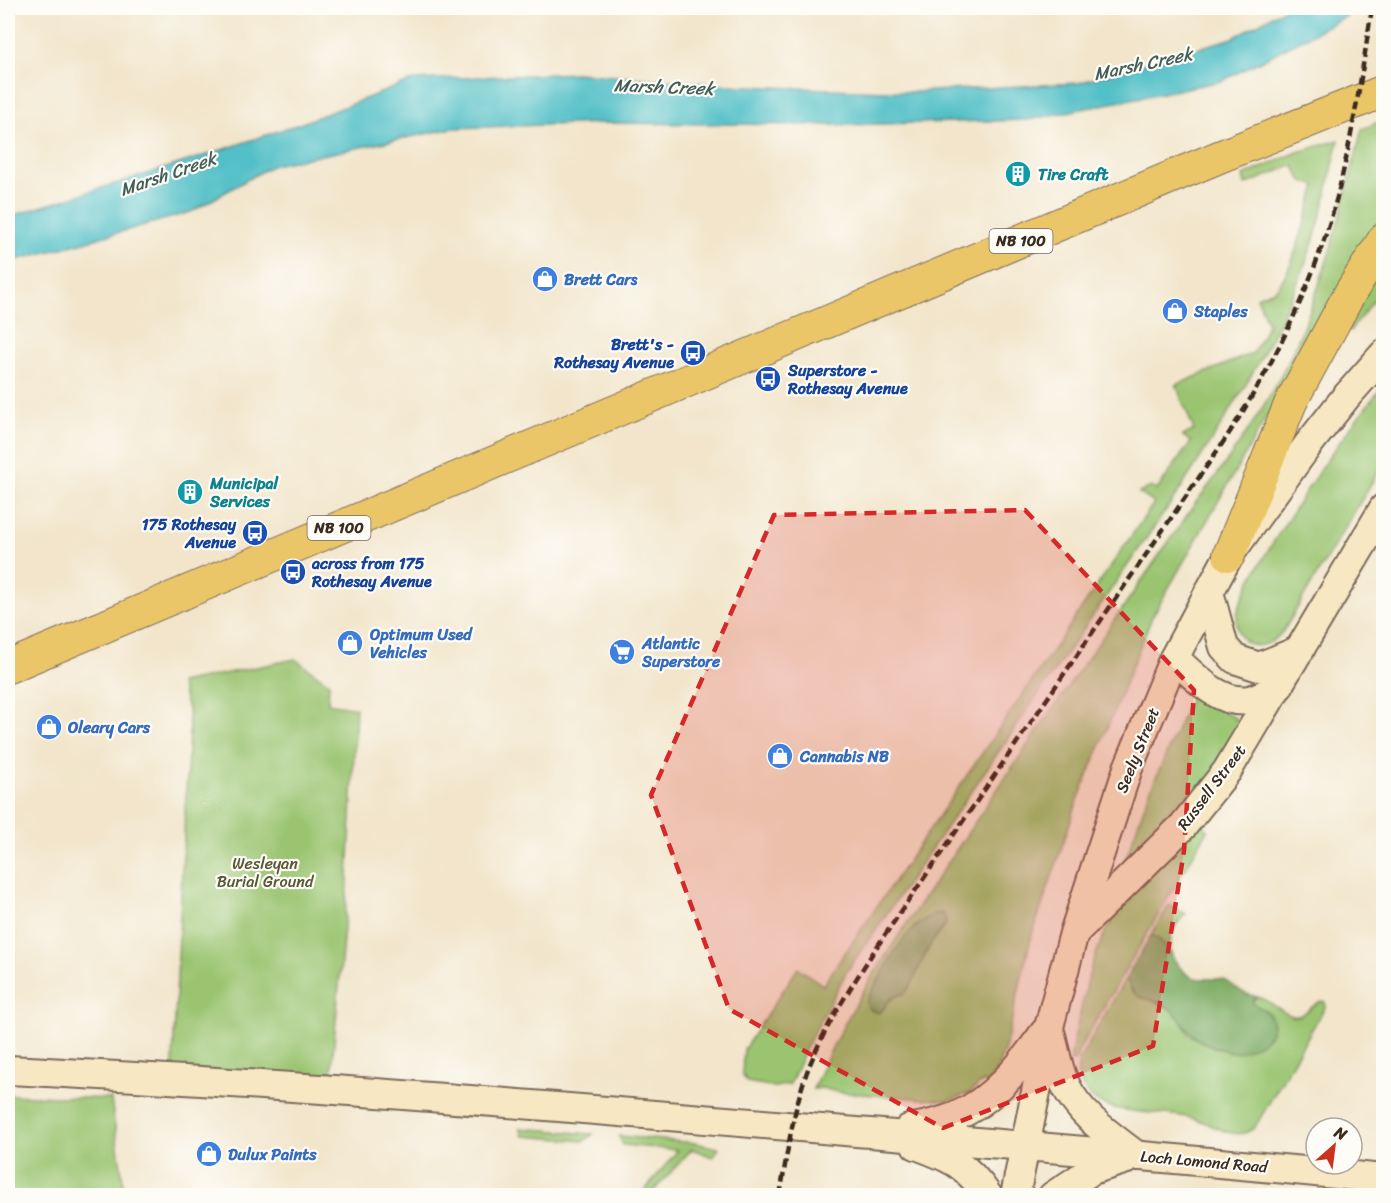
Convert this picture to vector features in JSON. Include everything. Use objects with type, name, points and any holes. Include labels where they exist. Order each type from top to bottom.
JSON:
[{"type":"main road","name":"NB 100","points":[[8,667],[1197,166],[1380,96]]},
{"type":"main road","points":[[1228,555],[1291,402],[1350,293],[1383,239]]},
{"type":"main road","name":"Seely Street","points":[[1346,397],[1383,342]]},
{"type":"main road","name":"Seely Street","points":[[1015,1196],[1049,1027],[1074,933],[1125,778],[1174,658],[1228,555],[1308,445],[1383,354]]},
{"type":"main road","name":"Russell Street","points":[[1074,933],[1184,826],[1227,771],[1383,508]]},
{"type":"main road","points":[[1209,592],[1224,646],[1235,659],[1259,667],[1300,650]]},
{"type":"main road","points":[[1174,658],[1205,686],[1233,699],[1249,700],[1279,686]]},
{"type":"main road","points":[[886,1134],[954,1117],[973,1107],[1017,1068],[1049,1027]]},
{"type":"main road","points":[[1049,1027],[1064,1082],[1075,1102],[1087,1117],[1137,1156]]},
{"type":"main road","points":[[8,1070],[319,1089],[886,1134],[942,1154],[965,1167],[988,1196]]},
{"type":"main road","name":"Loch Lomond Road","points":[[886,1134],[1383,1179]]},
{"type":"main road","points":[[1053,1196],[1092,1170],[1137,1156]]},
{"type":"highlighted area","points":[[1025,510],[1194,690],[1184,851],[1153,1046],[943,1128],[729,1009],[651,795],[774,515]]},
{"type":"green space","points":[[1376,123],[1383,124],[1383,214],[1152,617],[1076,805],[1031,938],[1005,1049],[995,1073],[987,1084],[984,1081],[970,1093],[947,1101],[813,1089],[843,1026],[897,938],[1075,676],[1241,442],[1267,400],[1290,357],[1310,310],[1342,207],[1362,129]],"holes":[[[940,913],[945,916],[944,929],[932,941],[911,985],[888,1002],[868,997],[906,937],[927,919]]]},
{"type":"green space","points":[[1339,140],[1317,230],[1295,290],[1266,349],[1215,435],[1179,491],[847,971],[807,1046],[790,1084],[775,1087],[747,1082],[742,1074],[744,1049],[798,968],[823,985],[1154,503],[1139,493],[1151,487],[1157,490],[1191,442],[1183,436],[1194,430],[1176,385],[1253,353],[1268,324],[1257,297],[1274,290],[1287,272],[1316,186],[1302,181],[1293,165],[1245,185],[1243,176],[1298,152]]},
{"type":"green space","points":[[1383,254],[1383,289],[1350,331],[1343,325]]},
{"type":"green space","points":[[1383,386],[1383,464],[1284,630],[1265,645],[1255,646],[1247,643],[1237,628],[1237,617],[1249,583],[1320,471]]},
{"type":"green space","name":"Wesleyan Burial Ground","points":[[295,659],[329,683],[328,703],[356,708],[348,881],[330,1089],[172,1079],[189,732],[188,709],[180,683]]},
{"type":"green space","points":[[1193,692],[1246,725],[1214,775],[1123,866],[1148,796]]},
{"type":"green space","points":[[1198,821],[1208,830],[1075,1060],[1070,1062],[1091,967],[1105,932],[1128,894]]},
{"type":"green space","points":[[1169,905],[1186,914],[1173,933],[1172,956],[1161,941],[1151,935]]},
{"type":"green space","points":[[940,913],[945,916],[945,925],[928,947],[909,989],[890,999],[880,1012],[869,1009],[866,1003],[869,997],[904,939],[921,922]]},
{"type":"green space","points":[[1151,935],[1163,943],[1178,966],[1188,975],[1197,979],[1224,980],[1241,992],[1257,997],[1253,1003],[1270,1015],[1273,1025],[1267,1038],[1254,1047],[1239,1052],[1220,1049],[1196,1038],[1178,1016],[1162,1003],[1136,994],[1126,978]]},
{"type":"green space","points":[[1126,978],[1132,992],[1170,1008],[1189,1034],[1202,1042],[1232,1052],[1266,1011],[1253,1004],[1253,1000],[1257,997],[1294,1016],[1302,1015],[1322,1001],[1325,1002],[1325,1007],[1255,1127],[1241,1134],[1233,1133],[1184,1117],[1118,1109],[1100,1103],[1088,1094],[1078,1075],[1079,1060]]},
{"type":"green space","points":[[8,1095],[111,1099],[125,1195],[8,1195]]},
{"type":"green space","points":[[520,1128],[593,1134],[584,1141],[523,1136]]},
{"type":"green space","points":[[619,1136],[695,1143],[719,1148],[713,1157],[692,1149],[650,1195],[641,1195],[678,1150],[623,1145]]},
{"type":"water","name":"Marsh Creek","points":[[1286,8],[1362,8],[1222,81],[1027,120],[844,125],[604,123],[454,128],[273,165],[191,212],[8,262],[8,217],[302,123],[414,80],[576,73],[742,86],[913,92],[1078,83],[1233,38]]},
{"type":"railway","points":[[780,1196],[798,1100],[822,1037],[839,1007],[876,948],[1226,438],[1277,351],[1305,291],[1337,197],[1361,79],[1372,8]]},
{"type":"place","name":"Tire Craft","points":[[1018,174]]},
{"type":"place","name":"Brett Cars","points":[[545,279]]},
{"type":"place","name":"Staples","points":[[1175,311]]},
{"type":"place","name":"Brett's - Rothesay Avenue","points":[[693,353]]},
{"type":"place","name":"Superstore - Rothesay Avenue","points":[[768,379]]},
{"type":"place","name":"Municipal Services","points":[[190,492]]},
{"type":"place","name":"175 Rothesay Avenue","points":[[255,533]]},
{"type":"place","name":"across from 175 Rothesay Avenue","points":[[293,572]]},
{"type":"place","name":"Optimum Used Vehicles","points":[[350,643]]},
{"type":"place","name":"Atlantic Superstore","points":[[622,652]]},
{"type":"place","name":"Oleary Cars","points":[[49,727]]},
{"type":"place","name":"Cannabis NB","points":[[780,756]]},
{"type":"place","name":"Dulux Paints","points":[[209,1154]]}]
